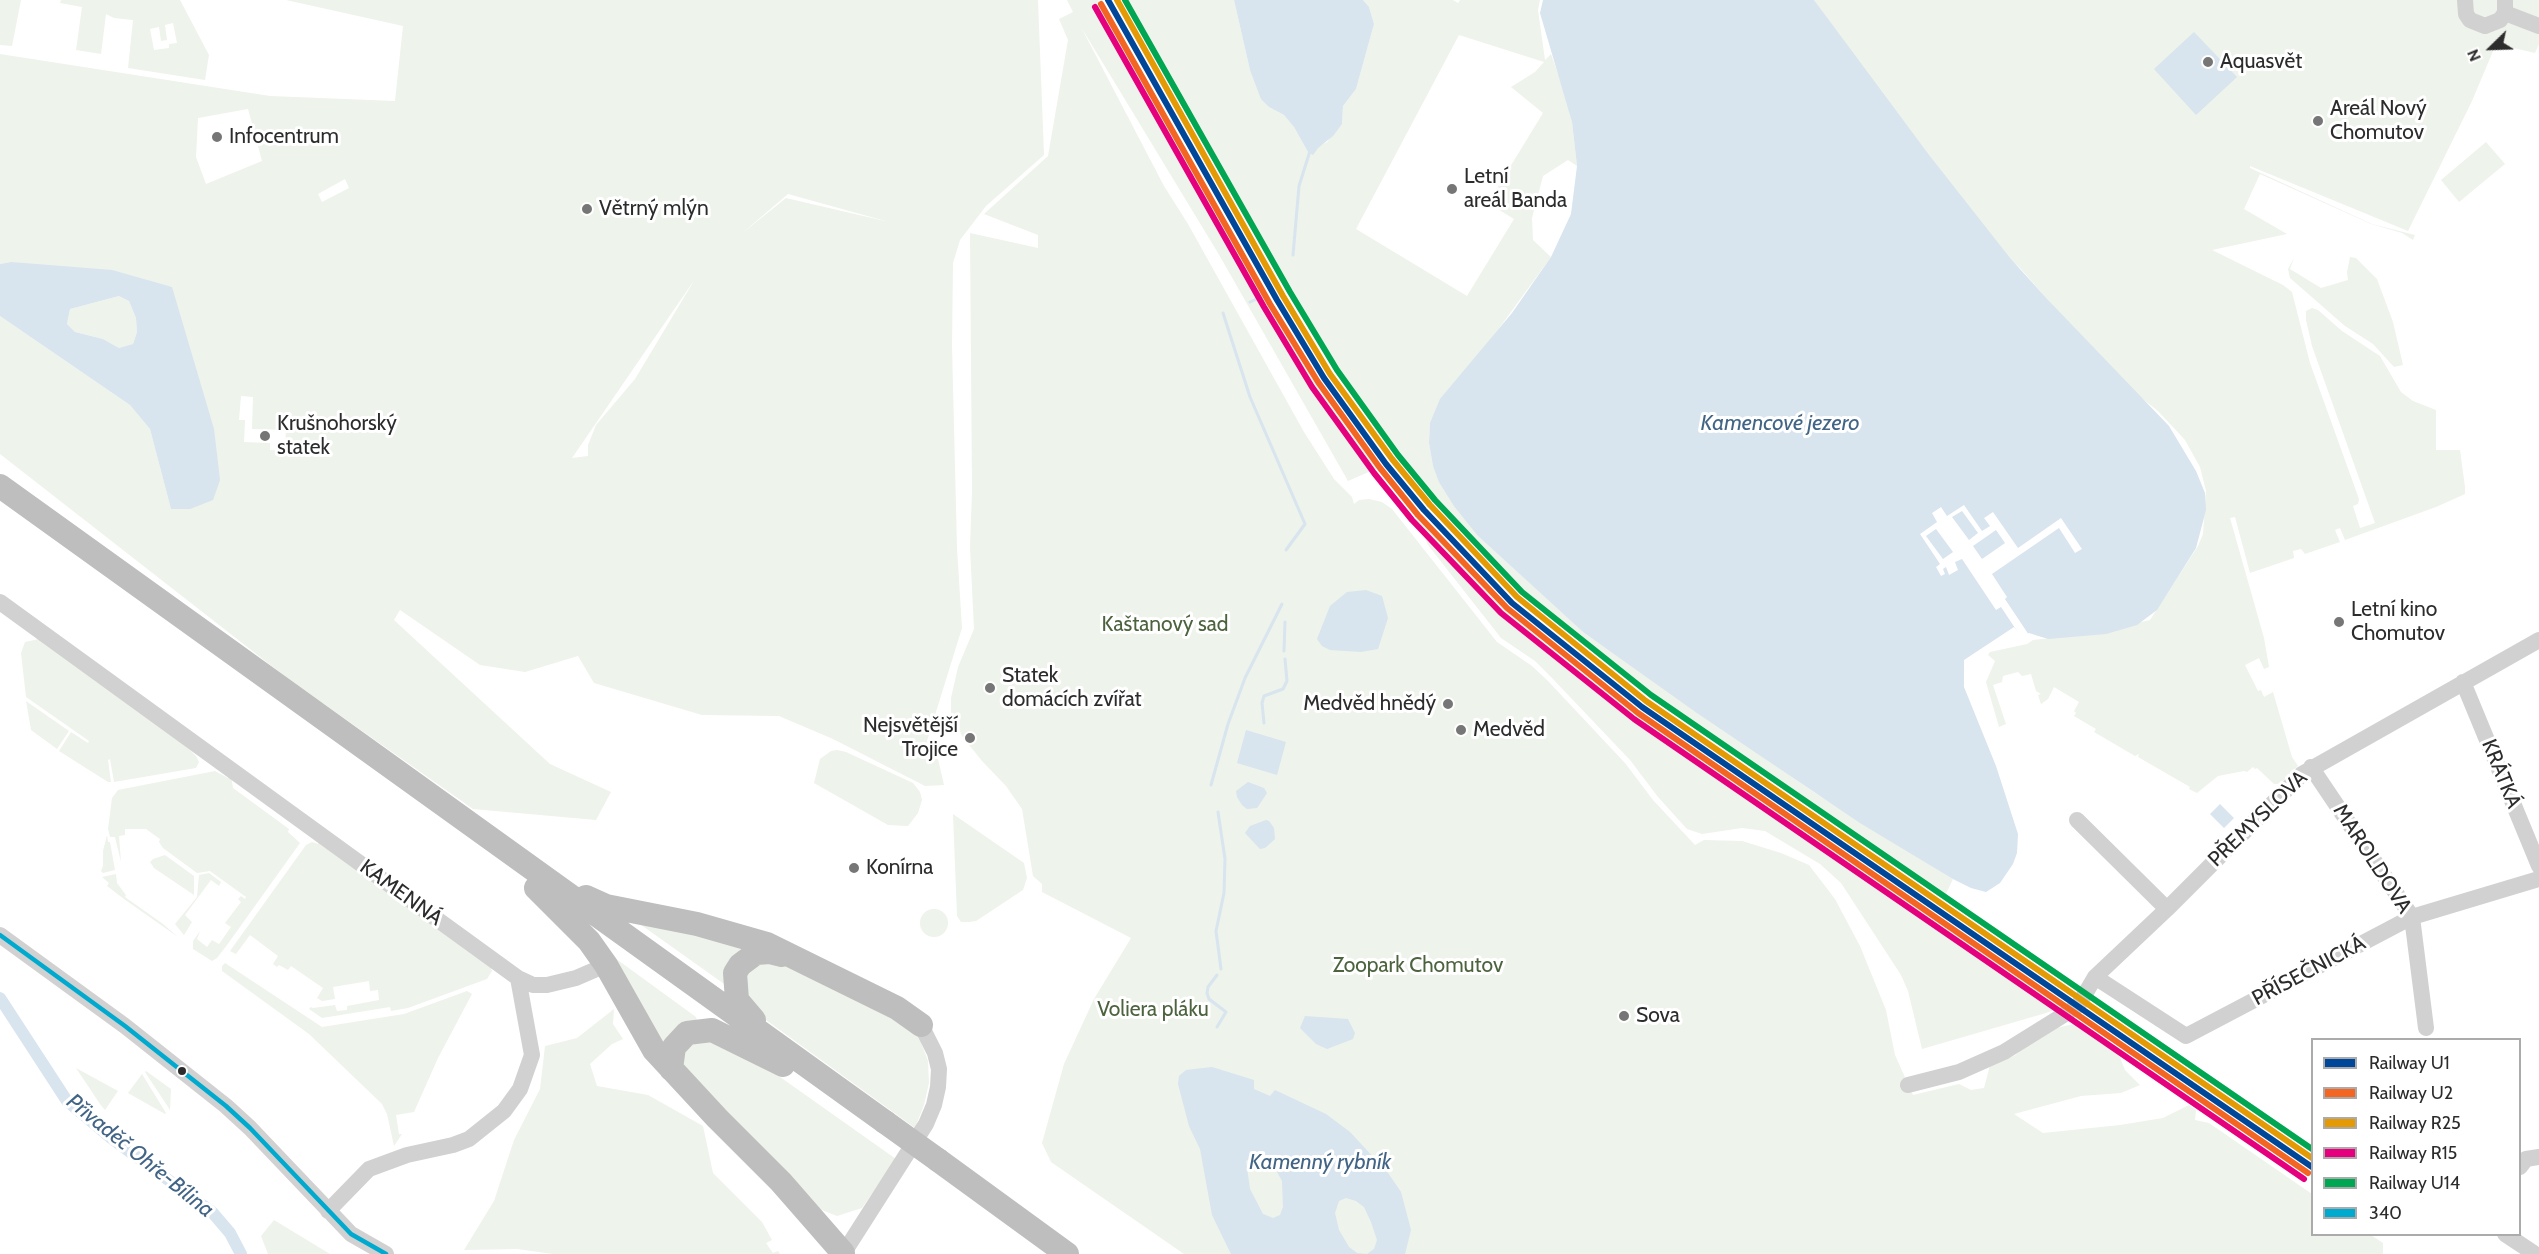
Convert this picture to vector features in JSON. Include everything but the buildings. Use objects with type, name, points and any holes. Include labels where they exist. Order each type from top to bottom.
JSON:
[{"type":"highway","points":[[0,486],[783,1065],[882,1128]]},
{"type":"highway","points":[[0,505],[539,883],[769,1038],[882,1128],[936,1167],[1067,1254]]},
{"type":"highway","points":[[539,883],[606,906],[743,936],[767,944],[897,1008],[921,1025]]},
{"type":"highway","points":[[539,883],[589,941],[606,965],[654,1050],[782,1182],[843,1254]]},
{"type":"highway","points":[[769,1038],[737,1000],[735,973],[740,965],[756,953],[770,952],[796,959]]},
{"type":"highway","points":[[670,1069],[674,1047],[687,1033],[712,1030],[783,1065]]},
{"type":"highway","points":[[936,1167],[1042,1254]]},
{"type":"street","points":[[2465,0],[2466,14],[2476,24],[2493,25],[2505,6],[2539,26]]},
{"type":"street","name":"KAMENNÁ","points":[[0,602],[518,978]]},
{"type":"street","name":"PŘEMYSLOVA","points":[[1908,1085],[1959,1072],[2004,1052],[2078,1006],[2095,976],[2167,909],[2311,767],[2539,640]]},
{"type":"street","name":"KRÁTKÁ","points":[[2463,682],[2539,866]]},
{"type":"street","name":"MAROLDOVA","points":[[2311,767],[2412,917],[2426,1028]]},
{"type":"street","points":[[2077,820],[2167,909]]},
{"type":"street","name":"PŘÍSEČNICKÁ","points":[[2095,976],[2186,1036],[2412,917],[2539,879]]},
{"type":"street","points":[[0,935],[125,1026],[226,1106],[351,1234],[386,1254]]},
{"type":"street","points":[[518,978],[533,985],[547,985],[576,978],[606,965]]},
{"type":"street","points":[[328,1211],[369,1169],[407,1155],[453,1145],[469,1139],[504,1111],[520,1089],[532,1055],[518,978]]},
{"type":"street","points":[[843,1254],[926,1124],[934,1105],[939,1069],[932,1047],[921,1025]]},
{"type":"street","points":[[2507,1236],[2535,1254]]},
{"type":"green space","points":[[0,0],[21,0],[12,46],[0,45]]},
{"type":"green space","points":[[61,0],[180,0],[209,55],[205,80],[128,68],[133,20],[114,18],[106,14],[101,54],[76,50],[82,7],[60,3]],"holes":[[[173,23],[177,43],[169,44],[169,48],[154,50],[150,29],[159,27],[161,41],[167,40],[165,25]]]},
{"type":"green space","points":[[286,0],[1038,0],[1044,155],[986,206],[960,240],[953,263],[952,346],[957,548],[962,628],[927,741],[938,759],[944,785],[925,786],[833,739],[779,716],[702,715],[594,683],[578,656],[525,672],[480,665],[400,610],[394,620],[550,764],[611,792],[596,820],[473,809],[287,678],[0,454],[0,316],[130,405],[150,429],[171,509],[172,287],[11,262],[0,264],[0,54],[270,96],[395,101],[403,26]],"holes":[[[248,109],[262,161],[206,184],[196,157],[198,118]],[[345,179],[349,188],[322,202],[318,194]],[[788,194],[889,222],[786,198],[740,235]],[[695,279],[635,379],[596,425],[588,445],[588,456],[572,458]],[[241,396],[253,397],[252,429],[286,430],[285,451],[270,450],[270,443],[244,442],[245,420],[239,420]]]},
{"type":"green space","name":"Zoopark Chomutov","points":[[1067,0],[1098,0],[1292,344],[1347,429],[1378,468],[1348,481],[1218,253],[1081,27],[1164,186],[1188,224],[1304,432],[1334,479],[1352,497],[1354,504],[1359,500],[1369,499],[1382,502],[1392,509],[1497,642],[1532,666],[1548,681],[1625,763],[1653,800],[1695,845],[1704,840],[1742,841],[1781,853],[1809,865],[1835,899],[1860,946],[1886,1010],[1895,1055],[1913,1095],[1959,1084],[1971,1090],[1984,1088],[1990,1065],[1994,1062],[2014,1056],[2047,1030],[2083,1022],[2119,1055],[2125,1070],[2140,1085],[2121,1093],[2081,1096],[2014,1114],[2043,1133],[2163,1118],[2189,1105],[2196,1110],[2195,1120],[2209,1123],[2311,1193],[2311,1236],[2372,1236],[2383,1243],[2383,1254],[1184,1254],[1051,1162],[1042,1143],[1064,1064],[1094,999],[1131,938],[1042,892],[1042,884],[1033,876],[1022,809],[1006,786],[962,736],[951,712],[951,698],[958,667],[974,629],[970,547],[972,491],[970,233],[1038,248],[1038,235],[984,214],[1048,156],[1068,40],[1059,19],[1073,12]]},
{"type":"green space","points":[[1127,0],[1234,0],[1250,70],[1269,107],[1284,115],[1294,127],[1308,152],[1327,142],[1342,124],[1343,106],[1356,89],[1374,24],[1369,7],[1363,0],[1453,0],[1458,3],[1460,0],[1540,0],[1538,10],[1545,60],[1551,54],[1565,94],[1572,122],[1577,166],[1568,160],[1543,176],[1532,218],[1533,240],[1551,257],[1430,423],[1429,443],[1433,466],[1478,536],[1583,632],[1815,793],[1953,879],[1945,896],[1653,694],[1522,591],[1432,496],[1398,452],[1338,369],[1287,284]],"holes":[[[1459,35],[1544,62],[1535,72],[1511,87],[1543,113],[1488,203],[1514,219],[1467,296],[1356,229]]]},
{"type":"green space","points":[[1814,0],[2539,0],[2539,44],[2535,53],[2496,44],[2472,101],[2408,231],[2250,166],[2250,168],[2372,224],[2415,235],[2413,240],[2402,233],[2371,224],[2260,174],[2244,209],[2287,234],[2212,250],[2283,285],[2292,292],[2310,363],[2359,499],[2358,504],[2353,506],[2360,528],[2375,523],[2312,346],[2306,311],[2312,308],[2318,310],[2342,331],[2380,356],[2401,392],[2413,401],[2436,410],[2436,450],[2460,450],[2465,487],[2465,494],[2436,507],[2345,540],[2340,528],[2335,530],[2340,542],[2305,554],[2301,549],[2293,551],[2294,558],[2250,573],[2235,517],[2230,518],[2264,638],[2269,667],[2264,669],[2259,658],[2245,665],[2258,691],[2261,690],[2264,697],[2273,692],[2292,757],[2298,766],[2280,784],[2274,784],[2253,767],[2247,772],[2218,776],[2197,793],[2138,757],[2139,754],[2135,756],[2094,732],[2096,729],[2074,716],[2079,702],[2054,687],[2048,699],[2041,704],[2038,695],[2041,694],[2036,691],[2031,674],[2022,676],[2018,672],[2003,676],[2002,682],[1993,685],[2006,724],[1999,727],[1986,682],[1995,661],[1988,655],[1990,652],[2027,644],[2033,640],[2109,632],[2110,629],[2150,620],[2198,546],[2203,534],[2206,491],[2200,467],[2185,440],[2158,411],[2115,377],[2020,268],[1996,246],[1918,141],[1911,136]]},
{"type":"green space","points":[[2486,142],[2505,164],[2459,202],[2441,180]]},
{"type":"green space","points":[[2350,257],[2356,258],[2377,279],[2393,322],[2403,365],[2394,367],[2373,344],[2345,326],[2290,278],[2288,269],[2294,258],[2290,269],[2321,288],[2348,280]]},
{"type":"green space","points":[[119,296],[129,301],[136,318],[137,332],[133,344],[119,348],[103,339],[75,332],[67,324],[70,309]]},
{"type":"green space","points":[[1413,512],[1505,610],[1572,665],[1638,715],[2061,1007],[1922,1049],[1908,991],[1901,975],[1841,883],[1820,864],[1765,831],[1742,828],[1702,834],[1687,829],[1658,797],[1630,760],[1551,677],[1535,661],[1501,638],[1428,545]]},
{"type":"green space","points":[[39,639],[188,748],[199,762],[196,768],[114,782],[110,759],[108,760],[111,782],[108,782],[59,751],[71,732],[88,743],[89,741],[26,697],[21,653],[25,642]]},
{"type":"green space","points":[[26,701],[69,731],[57,749],[31,730]]},
{"type":"green space","points":[[837,750],[913,783],[920,792],[922,800],[918,813],[908,826],[888,825],[814,783],[820,759],[831,751]]},
{"type":"green space","points":[[215,771],[228,778],[231,776],[233,788],[289,829],[288,832],[300,843],[227,945],[212,961],[193,949],[193,941],[200,931],[197,939],[207,947],[212,940],[219,944],[231,927],[225,923],[241,902],[238,899],[241,896],[245,899],[246,897],[210,871],[197,873],[163,848],[159,842],[160,839],[146,829],[125,829],[125,835],[119,836],[121,862],[115,837],[110,837],[108,829],[112,798],[118,790]]},
{"type":"green space","points":[[953,814],[1024,863],[1027,878],[1023,890],[976,921],[961,922],[957,916]]},
{"type":"green space","points":[[107,835],[115,870],[103,873],[101,871],[103,851]]},
{"type":"green space","points":[[319,840],[490,965],[492,971],[487,979],[408,1008],[391,1011],[390,1007],[322,1018],[309,1009],[335,1005],[337,1011],[347,1010],[347,1006],[379,1000],[378,990],[370,991],[369,981],[333,987],[335,999],[322,1001],[317,998],[323,988],[291,966],[288,970],[279,965],[277,967],[273,964],[278,956],[250,935],[236,954],[230,951],[306,845],[312,842],[318,844]]},
{"type":"green space","points":[[165,855],[194,876],[194,895],[154,868],[150,862]]},
{"type":"green space","points":[[209,873],[221,882],[219,886],[211,880],[185,915],[192,922],[184,935],[175,924],[197,897],[199,875]]},
{"type":"green space","points":[[116,874],[117,883],[126,895],[125,897],[178,937],[107,886],[109,883],[102,877]]},
{"type":"green space","points":[[934,909],[944,913],[948,923],[944,933],[934,937],[924,933],[920,923],[924,913]]},
{"type":"green space","points":[[637,922],[693,934],[742,948],[724,969],[727,986]]},
{"type":"green space","points":[[765,957],[893,1014],[919,1037],[928,1061],[929,1083],[915,1128],[766,1020],[746,1000],[741,978]]},
{"type":"green space","points":[[615,958],[696,1017],[697,1020],[665,1049]]},
{"type":"green space","points":[[225,963],[322,1027],[404,1014],[467,991],[472,994],[438,1058],[414,1112],[396,1115],[399,1134],[402,1134],[394,1146],[387,1114],[382,1104],[309,1034],[222,971]]},
{"type":"green space","points":[[614,1009],[613,1024],[623,1039],[612,1044],[590,1064],[597,1086],[648,1095],[703,1126],[713,1173],[762,1222],[772,1240],[766,1243],[773,1253],[778,1251],[780,1254],[553,1254],[517,1249],[464,1250],[494,1201],[514,1140],[540,1089],[545,1046],[577,1038]]},
{"type":"green space","points":[[699,1036],[756,1060],[896,1159],[862,1208],[837,1216],[822,1210],[801,1194],[682,1070],[680,1058]]},
{"type":"green space","points":[[76,1068],[118,1091],[105,1110],[100,1104]]},
{"type":"green space","points":[[145,1072],[171,1089],[170,1110]]},
{"type":"green space","points":[[142,1074],[166,1113],[165,1114],[128,1093]]},
{"type":"green space","points":[[274,1220],[330,1254],[268,1254],[261,1236]]},
{"type":"water","points":[[1234,0],[1363,0],[1369,7],[1374,24],[1356,89],[1343,106],[1342,124],[1313,155],[1308,152],[1294,127],[1284,115],[1269,107],[1261,99],[1250,70]]},
{"type":"water","name":"Kamencové jezero","points":[[1543,0],[1814,0],[1929,155],[2010,258],[2169,426],[2196,471],[2205,493],[2206,510],[2196,548],[2157,610],[2137,625],[2106,634],[2048,639],[2029,633],[2022,637],[2014,627],[1964,660],[1964,687],[1996,766],[2018,834],[2017,853],[2013,864],[2000,883],[1986,892],[1953,879],[1860,823],[1697,713],[1583,632],[1478,536],[1454,506],[1439,482],[1433,466],[1429,443],[1430,423],[1440,399],[1512,313],[1551,257],[1571,214],[1577,166],[1572,122],[1540,13]]},
{"type":"water","points":[[2194,32],[2237,77],[2196,115],[2154,69]]},
{"type":"water","points":[[11,262],[112,270],[172,287],[214,429],[220,480],[213,500],[190,509],[171,509],[150,429],[130,405],[0,316],[0,264]],"holes":[[[119,296],[129,301],[136,318],[137,332],[133,344],[119,348],[103,339],[75,332],[67,324],[70,309]]]},
{"type":"water","points":[[1366,590],[1382,596],[1388,618],[1378,649],[1361,652],[1330,650],[1322,646],[1317,639],[1330,606],[1347,592]]},
{"type":"water","points":[[1246,730],[1286,742],[1277,775],[1237,763]]},
{"type":"water","points":[[1248,782],[1264,788],[1267,793],[1257,808],[1247,809],[1237,797],[1236,791]]},
{"type":"water","points":[[2220,804],[2234,818],[2224,828],[2210,814]]},
{"type":"water","points":[[1266,820],[1274,828],[1275,839],[1265,848],[1260,849],[1245,833],[1250,826]]},
{"type":"water","points":[[1305,1016],[1348,1019],[1355,1033],[1353,1039],[1327,1049],[1316,1044],[1300,1028]]},
{"type":"water","name":"Kamenný rybník","points":[[1212,1067],[1254,1080],[1254,1089],[1270,1096],[1275,1090],[1326,1114],[1350,1132],[1388,1173],[1401,1192],[1411,1230],[1405,1254],[1367,1254],[1231,1254],[1212,1215],[1200,1149],[1189,1126],[1178,1084],[1179,1076],[1186,1070]],"holes":[[[1252,1157],[1264,1160],[1276,1170],[1282,1181],[1283,1207],[1280,1215],[1273,1218],[1263,1214],[1250,1189],[1246,1161]],[[1346,1198],[1364,1207],[1377,1240],[1374,1249],[1367,1254],[1357,1253],[1349,1247],[1339,1230],[1335,1213],[1339,1201]]]},
{"type":"pier","points":[[1964,505],[1982,531],[1990,526],[1984,518],[1993,512],[2018,548],[2061,518],[2082,549],[2075,553],[2059,528],[1992,574],[2007,597],[2005,599],[2029,635],[2023,640],[2001,607],[1996,610],[1962,559],[1955,562],[1958,570],[1949,575],[1946,567],[1943,569],[1945,574],[1941,576],[1936,567],[1940,564],[1920,534],[1937,522],[1932,513],[1941,507],[1947,516]],"holes":[[[1962,511],[1978,533],[1969,540],[1952,517]],[[1936,529],[1953,552],[1943,559],[1926,536]],[[1996,530],[2005,543],[1982,559],[1973,546]]]},
{"type":"waterway","points":[[1293,255],[1299,186],[1310,151]]},
{"type":"waterway","points":[[1250,302],[1263,296]]},
{"type":"waterway","points":[[1223,313],[1250,397],[1305,524],[1286,550]]},
{"type":"waterway","points":[[1211,785],[1228,724],[1245,678],[1282,604]]},
{"type":"waterway","points":[[1284,651],[1285,622]]},
{"type":"waterway","points":[[1264,723],[1262,703],[1264,696],[1283,689],[1287,681],[1285,659]]},
{"type":"waterway","points":[[1218,812],[1225,859],[1224,893],[1216,931],[1221,969]]},
{"type":"waterway","points":[[1217,975],[1208,987],[1207,993],[1209,999],[1226,1012],[1217,1027]]},
{"type":"waterway","name":"Přivaděč Ohře-Bílina","points":[[0,998],[67,1101],[111,1138],[212,1212],[230,1233],[241,1254]]},
{"type":"rail line","name":"U1","points":[[1108,0],[1277,300],[1324,378],[1386,464],[1424,510],[1512,603],[1642,707],[2311,1166]]},
{"type":"rail line","name":"R25","points":[[1117,0],[1283,296],[1330,374],[1392,459],[1430,505],[1517,597],[1646,701],[2311,1157]]},
{"type":"rail line","name":"U14","points":[[1125,0],[1290,292],[1337,370],[1398,455],[1435,500],[1522,592],[1651,695],[2311,1148]]},
{"type":"rail line","name":"U2","points":[[1101,4],[1270,304],[1318,382],[1380,468],[1418,515],[1507,608],[1638,713],[2308,1173]]},
{"type":"rail line","name":"R15","points":[[1095,7],[1264,307],[1312,387],[1374,473],[1412,520],[1501,613],[1634,719],[2304,1179]]},
{"type":"transit line","name":"340","points":[[0,935],[125,1026],[226,1106],[351,1234],[386,1254]]},
{"type":"place","name":"Aquasvět","points":[[2208,62]]},
{"type":"place","name":"Areál Nový Chomutov","points":[[2318,121]]},
{"type":"place","name":"Infocentrum","points":[[217,137]]},
{"type":"place","name":"Letní areál Banda","points":[[1452,189]]},
{"type":"place","name":"Větrný mlýn","points":[[587,209]]},
{"type":"place","name":"Krušnohorský statek","points":[[265,436]]},
{"type":"place","name":"Letní kino Chomutov","points":[[2339,622]]},
{"type":"place","name":"Statek domácích zvířat","points":[[990,688]]},
{"type":"place","name":"Medvěd hnědý","points":[[1448,704]]},
{"type":"place","name":"Medvěd","points":[[1461,730]]},
{"type":"place","name":"Nejsvětější Trojice","points":[[970,738]]},
{"type":"place","name":"Konírna","points":[[854,868]]},
{"type":"place","name":"Sova","points":[[1624,1016]]},
{"type":"park label","name":"Kaštanový sad","points":[[1165,625]]},
{"type":"park label","name":"Voliera pláku","points":[[1153,1010]]}]
